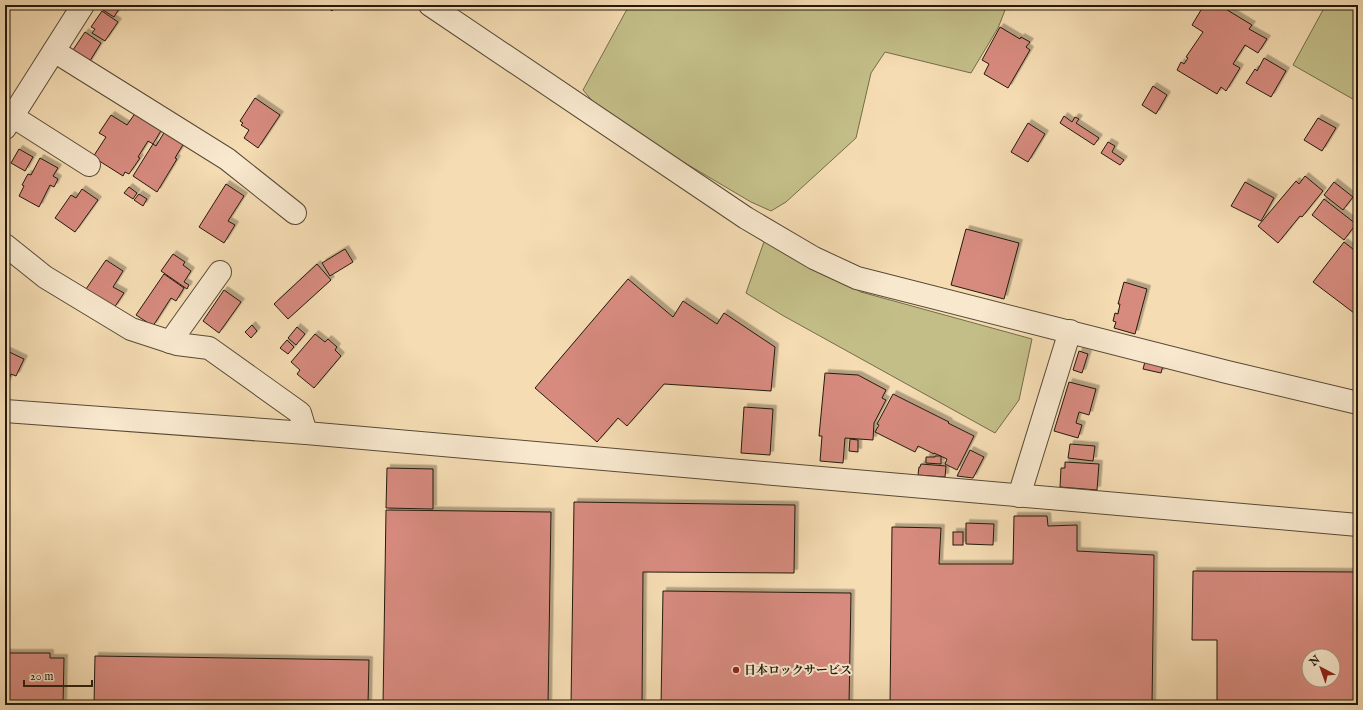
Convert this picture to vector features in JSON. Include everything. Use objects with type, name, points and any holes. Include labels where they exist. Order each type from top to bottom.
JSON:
[{"type":"street","points":[[83,5],[9,122],[90,165]]},
{"type":"street","points":[[430,5],[746,218],[814,258],[857,278],[1227,372],[1358,403]]},
{"type":"street","points":[[54,51],[227,159],[295,213]]},
{"type":"street","points":[[5,245],[45,277],[131,329],[177,344],[209,348],[300,413],[306,433]]},
{"type":"street","points":[[170,342],[220,272]]},
{"type":"street","points":[[1019,496],[1070,331]]},
{"type":"street","points":[[5,411],[306,433],[1358,525]]},
{"type":"shaded area","points":[[634,5],[1007,5],[998,28],[971,73],[885,52],[871,73],[856,138],[786,202],[771,211],[751,202],[651,143],[595,104],[583,90],[626,11]]},
{"type":"shaded area","points":[[1314,5],[1358,5],[1358,102],[1293,65],[1323,10]]},
{"type":"shaded area","points":[[766,236],[861,292],[1032,339],[1019,400],[995,433],[782,315],[746,293]]},
{"type":"building","points":[[106,5],[129,5],[126,10],[120,7],[114,17],[103,10]]},
{"type":"building","points":[[325,5],[336,5],[332,11]]},
{"type":"building","points":[[1204,5],[1212,5],[1217,8],[1219,5],[1252,25],[1249,29],[1267,39],[1258,53],[1245,45],[1233,64],[1240,68],[1226,91],[1221,87],[1217,94],[1177,70],[1181,62],[1184,64],[1188,58],[1186,57],[1203,32],[1192,25]]},
{"type":"building","points":[[102,11],[118,22],[105,41],[92,33],[95,29],[91,27]]},
{"type":"building","points":[[1000,27],[1020,39],[1021,37],[1030,42],[1026,47],[1030,50],[1008,88],[984,74],[989,64],[982,60]]},
{"type":"building","points":[[85,32],[101,43],[88,64],[73,50]]},
{"type":"building","points":[[1264,58],[1286,71],[1271,97],[1246,83],[1255,69],[1257,71]]},
{"type":"building","points":[[1153,86],[1167,95],[1156,114],[1142,105]]},
{"type":"building","points":[[255,98],[280,115],[258,148],[244,138],[249,130],[241,125],[243,123],[240,121]]},
{"type":"building","points":[[136,112],[162,129],[153,144],[148,141],[138,157],[140,158],[129,174],[125,172],[123,176],[93,157],[106,137],[99,133],[111,115],[127,125]]},
{"type":"building","points":[[1064,116],[1072,122],[1075,117],[1079,119],[1076,123],[1099,138],[1094,145],[1060,123]]},
{"type":"building","points":[[1318,118],[1336,128],[1322,151],[1304,140]]},
{"type":"building","points":[[1028,123],[1045,134],[1028,162],[1011,152]]},
{"type":"building","points":[[165,131],[184,143],[175,158],[177,159],[157,192],[133,176],[153,144],[156,146]]},
{"type":"building","points":[[1108,142],[1115,146],[1112,152],[1124,160],[1120,165],[1101,153]]},
{"type":"building","points":[[19,149],[33,157],[25,171],[11,163]]},
{"type":"building","points":[[40,158],[58,168],[53,176],[58,179],[54,187],[50,185],[39,207],[19,196],[24,186],[22,185],[28,174],[31,175]]},
{"type":"building","points":[[1305,176],[1323,191],[1278,243],[1258,226],[1296,181],[1299,184]]},
{"type":"building","points":[[1245,182],[1274,198],[1261,221],[1231,206]]},
{"type":"building","points":[[1334,182],[1353,197],[1343,210],[1324,195]]},
{"type":"building","points":[[226,184],[244,196],[228,221],[235,225],[224,243],[199,227]]},
{"type":"building","points":[[129,187],[137,193],[133,199],[124,193]]},
{"type":"building","points":[[82,189],[98,200],[75,232],[55,218],[71,195],[76,198]]},
{"type":"building","points":[[139,194],[147,199],[143,206],[134,200]]},
{"type":"building","points":[[1324,199],[1356,224],[1344,240],[1312,215]]},
{"type":"building","points":[[966,229],[1019,243],[1004,299],[951,285]]},
{"type":"building","points":[[1344,242],[1358,253],[1358,316],[1313,282]]},
{"type":"building","points":[[345,249],[353,262],[330,276],[322,263]]},
{"type":"building","points":[[173,254],[185,262],[183,265],[191,271],[184,282],[189,285],[187,289],[161,271]]},
{"type":"building","points":[[106,260],[123,271],[113,287],[124,293],[114,308],[86,289]]},
{"type":"building","points":[[317,264],[331,280],[288,319],[274,304]]},
{"type":"building","points":[[164,274],[184,288],[176,301],[171,298],[153,326],[136,315]]},
{"type":"building","points":[[628,279],[673,317],[683,301],[717,324],[724,313],[775,347],[771,391],[664,384],[627,426],[618,418],[597,442],[535,388]]},
{"type":"building","points":[[1124,282],[1147,289],[1135,334],[1114,328],[1116,322],[1113,321],[1115,313],[1118,314],[1120,304],[1118,304]]},
{"type":"building","points":[[224,290],[241,302],[219,333],[203,321]]},
{"type":"building","points":[[252,325],[257,331],[251,338],[245,332]]},
{"type":"building","points":[[297,327],[305,334],[296,345],[288,338]]},
{"type":"building","points":[[315,334],[325,342],[328,339],[337,347],[335,350],[341,356],[314,388],[297,374],[300,370],[291,362]]},
{"type":"building","points":[[287,340],[294,347],[288,354],[280,348]]},
{"type":"building","points":[[5,350],[24,359],[16,376],[11,374],[5,387]]},
{"type":"building","points":[[1079,351],[1088,354],[1082,373],[1073,370]]},
{"type":"building","points":[[1146,358],[1164,362],[1161,373],[1143,369]]},
{"type":"building","points":[[825,373],[858,375],[886,390],[882,398],[886,400],[874,423],[873,440],[845,438],[843,463],[820,461],[822,436],[819,436]]},
{"type":"building","points":[[1069,382],[1096,389],[1089,415],[1079,412],[1076,423],[1082,425],[1078,438],[1054,431]]},
{"type":"building","points":[[893,394],[974,436],[957,470],[945,464],[947,459],[918,446],[915,452],[875,432],[879,425],[877,424]]},
{"type":"building","points":[[744,407],[773,409],[770,455],[741,453]]},
{"type":"building","points":[[850,439],[858,440],[858,452],[849,451]]},
{"type":"building","points":[[1070,444],[1095,446],[1093,461],[1068,458]]},
{"type":"building","points":[[970,450],[984,457],[973,478],[957,476]]},
{"type":"building","points":[[941,456],[941,464],[926,463],[926,457]]},
{"type":"building","points":[[1065,462],[1099,464],[1097,490],[1060,487],[1061,468],[1065,468]]},
{"type":"building","points":[[921,464],[946,466],[945,477],[918,475]]},
{"type":"building","points":[[387,468],[433,469],[433,509],[386,508]]},
{"type":"building","points":[[574,502],[795,505],[794,573],[643,572],[642,705],[571,705]]},
{"type":"building","points":[[386,510],[551,512],[548,705],[383,705]]},
{"type":"building","points":[[1014,516],[1047,516],[1048,526],[1077,525],[1077,551],[1154,555],[1152,705],[890,705],[892,527],[941,528],[939,564],[1013,564]]},
{"type":"building","points":[[966,523],[994,524],[993,545],[966,544]]},
{"type":"building","points":[[953,532],[963,532],[963,545],[953,545]]},
{"type":"building","points":[[1193,571],[1358,572],[1358,705],[1217,705],[1217,640],[1192,640]]},
{"type":"building","points":[[663,591],[851,593],[849,705],[661,705]]},
{"type":"building","points":[[5,653],[50,653],[50,658],[64,658],[63,705],[5,705]]},
{"type":"building","points":[[95,656],[369,660],[368,705],[94,705]]},
{"type":"place","name":"日本ロックサービス","points":[[736,670]]}]
